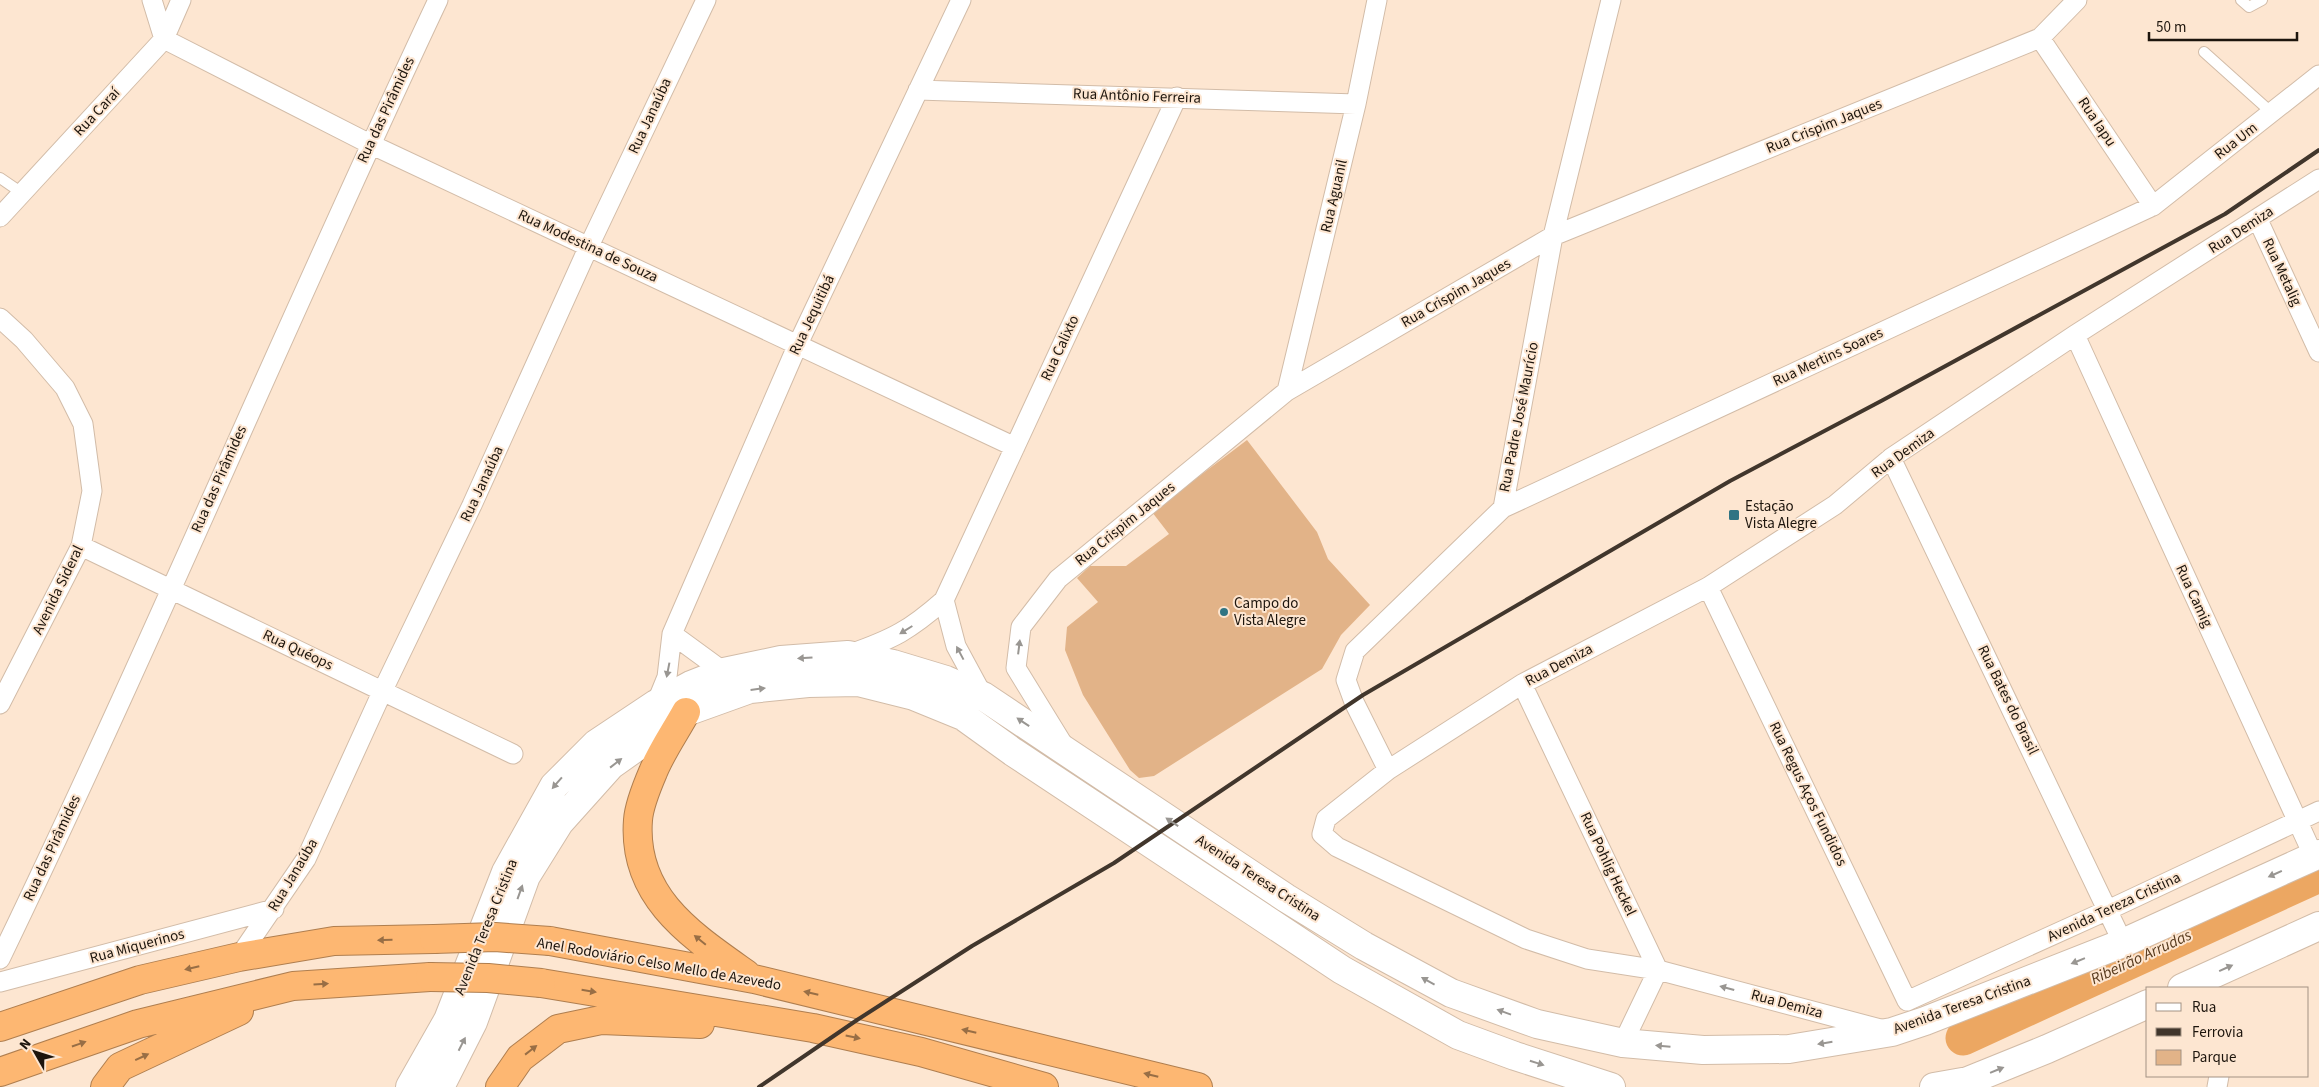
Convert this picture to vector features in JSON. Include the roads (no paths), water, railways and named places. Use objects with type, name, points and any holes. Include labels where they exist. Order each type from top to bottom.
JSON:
[{"type":"highway","points":[[686,712],[653,771],[638,819],[639,860],[658,898],[668,912],[704,944],[754,979]]},
{"type":"highway","name":"Anel Rodoviário Celso Mello de Azevedo","points":[[0,1027],[140,980],[239,957],[334,941],[495,938],[550,941],[754,979],[1198,1087]]},
{"type":"highway","points":[[0,1072],[138,1024],[293,986],[430,977],[488,978],[541,982],[813,1028],[921,1052],[1044,1087]]},
{"type":"highway","points":[[105,1087],[120,1067],[293,986]]},
{"type":"highway","points":[[500,1087],[520,1058],[558,1029],[601,1020],[813,1028]]},
{"type":"main road","name":"Avenida Teresa Cristina","points":[[410,1087],[448,1020],[506,872],[554,786],[596,744],[656,704],[691,685],[724,672],[781,660],[848,655],[893,664],[946,680],[983,696],[1286,898],[1364,946],[1451,993],[1537,1024],[1623,1043],[1703,1050],[1789,1049],[1892,1032],[1925,1021],[2123,942],[2316,856]]},
{"type":"main road","name":"Avenida Teresa Cristina","points":[[440,1087],[473,1022],[526,876],[559,823],[612,765],[686,712],[750,689],[808,683],[858,682],[914,696],[963,716],[1013,752],[1342,970],[1458,1035],[1515,1056],[1611,1087]]},
{"type":"main road","points":[[2184,987],[2319,926]]},
{"type":"main road","points":[[1934,1087],[1968,1081],[2047,1049],[2146,1005]]},
{"type":"street","points":[[152,0],[164,39]]},
{"type":"street","name":"Rua Caraí","points":[[0,217],[164,39],[181,0]]},
{"type":"street","name":"Rua das Pirâmides","points":[[0,958],[61,833],[370,144],[438,0]]},
{"type":"street","name":"Rua Janaúba","points":[[239,957],[274,909],[306,859],[383,690],[472,505],[588,246],[706,0]]},
{"type":"street","name":"Rua Jequitibá","points":[[656,704],[667,677],[672,634],[798,344],[961,0]]},
{"type":"street","name":"Rua Aguanil","points":[[1287,391],[1356,104],[1377,0]]},
{"type":"street","name":"Rua Padre José Maurício","points":[[1388,770],[1354,702],[1346,680],[1355,650],[1503,508],[1553,236],[1611,0]]},
{"type":"street","name":"Rua Crispim Jaques","points":[[1067,752],[1016,668],[1021,627],[1058,579],[1287,391],[1553,236],[2040,38],[2077,0]]},
{"type":"street","name":"Rua Iapu","points":[[2040,38],[2154,206]]},
{"type":"street","name":"Rua Modestina de Souza","points":[[164,39],[370,144],[1015,447]]},
{"type":"street","name":"Rua Um","points":[[2154,206],[2319,75]]},
{"type":"street","name":"Rua Antônio Ferreira","points":[[918,90],[1356,104]]},
{"type":"street","name":"Rua Calixto","points":[[848,655],[886,641],[906,631],[944,600],[1177,97]]},
{"type":"street","name":"Rua Demiza","points":[[1892,1032],[1658,970],[1587,959],[1526,939],[1337,847],[1322,834],[1326,819],[1388,770],[1522,684],[1708,587],[1835,505],[1892,458],[2075,335],[2258,220],[2319,178]]},
{"type":"street","name":"Rua Mertins Soares","points":[[1503,508],[2154,206]]},
{"type":"street","name":"Rua Metalig","points":[[2258,220],[2319,352]]},
{"type":"street","name":"Avenida Sideral","points":[[0,318],[24,340],[65,388],[83,424],[92,491],[82,546],[0,704]]},
{"type":"street","name":"Rua Camig","points":[[2075,335],[2298,822],[2316,856]]},
{"type":"street","name":"Rua Bates do Brasil","points":[[1892,458],[2123,942]]},
{"type":"street","name":"Rua Quéops","points":[[82,546],[514,754]]},
{"type":"street","name":"Rua Regus Aços Fundidos","points":[[1708,587],[1907,1001]]},
{"type":"street","points":[[944,600],[956,646],[983,696]]},
{"type":"street","points":[[672,634],[724,672]]},
{"type":"street","name":"Rua Pohlig Heckel","points":[[1522,684],[1658,970]]},
{"type":"street","name":"Avenida Tereza Cristina","points":[[1907,1001],[2108,910],[2319,811]]},
{"type":"street","name":"Rua Miquerinos","points":[[0,982],[274,909]]},
{"type":"street","points":[[1623,1043],[1658,970]]},
{"type":"lane","points":[[2241,0],[2249,7],[2262,0]]},
{"type":"lane","points":[[2204,52],[2272,112]]},
{"type":"lane","points":[[0,178],[22,193]]},
{"type":"waterway","name":"Ribeirão Arrudas","points":[[1963,1038],[2319,875]]},
{"type":"railway","points":[[759,1087],[857,1020],[972,946],[1114,863],[1363,695],[1730,481],[2225,214],[2319,150]]},
{"type":"place","name":"Estação Vista Alegre","points":[[1734,515]]},
{"type":"place","name":"Campo do Vista Alegre","points":[[1224,612]]}]
